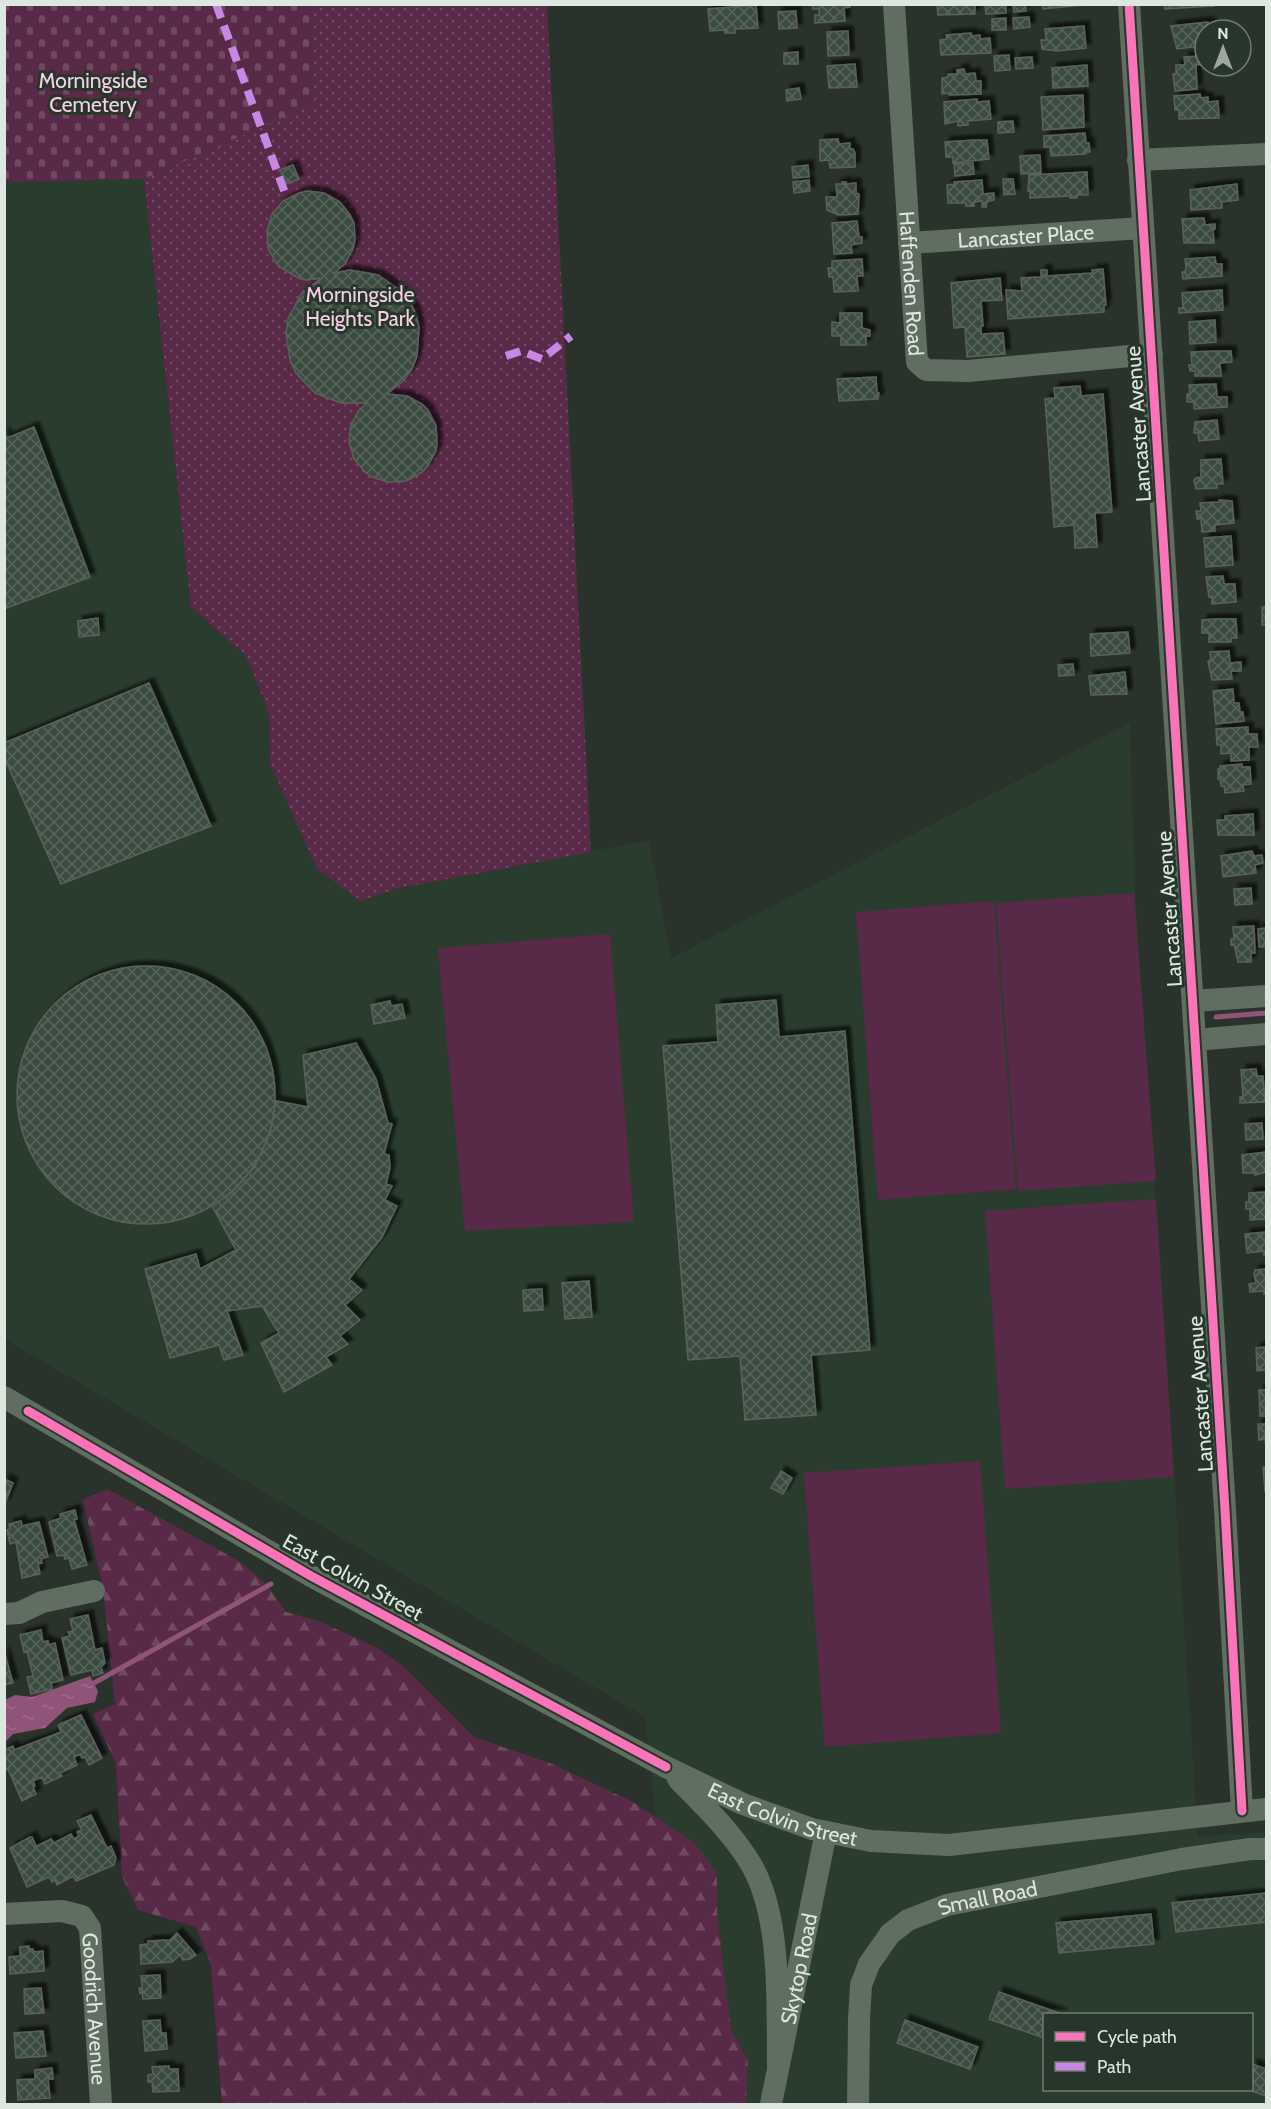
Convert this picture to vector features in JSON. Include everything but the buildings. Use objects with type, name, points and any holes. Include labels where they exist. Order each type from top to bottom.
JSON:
[{"type":"street","name":"Haffenden Road","points":[[894,4],[917,362],[926,370],[968,371],[1152,354]]},
{"type":"street","name":"Lancaster Avenue","points":[[1129,4],[1242,1811]]},
{"type":"street","points":[[1138,160],[1266,154]]},
{"type":"street","name":"Lancaster Place","points":[[909,243],[1143,228]]},
{"type":"street","points":[[1193,1001],[1266,996]]},
{"type":"street","points":[[1195,1040],[1266,1034]]},
{"type":"street","name":"East Colvin Street","points":[[4,1396],[311,1576],[666,1767],[742,1804],[826,1832],[871,1841],[949,1845],[1266,1809]]},
{"type":"street","points":[[4,1614],[19,1613],[42,1602],[94,1591]]},
{"type":"street","points":[[666,1767],[730,1833],[753,1868],[761,1888],[776,1956],[778,2066]]},
{"type":"street","name":"Skytop Road","points":[[771,2104],[826,1832]]},
{"type":"street","name":"Small Road","points":[[858,2104],[861,1985],[869,1964],[890,1934],[908,1920],[947,1905],[1182,1858],[1250,1849],[1266,1850]]},
{"type":"street","name":"Goodrich Avenue","points":[[4,1914],[62,1911],[82,1916],[90,1928],[101,2104]]},
{"type":"shaded area","points":[[144,179],[191,607],[246,656],[269,713],[270,763],[361,901],[395,889],[649,840],[671,958],[1130,723],[1135,892],[1198,1836],[1266,1832],[1266,2104],[685,2104],[645,1717],[5,1339],[5,182]]},
{"type":"green space","name":"Morningside Cemetery","points":[[4,5],[310,5],[314,104],[144,179],[5,182]]},
{"type":"green space","name":"Morningside Heights Park","points":[[310,5],[547,5],[591,852],[395,889],[361,901],[317,869],[270,763],[269,713],[246,656],[191,607],[144,179],[314,104]]},
{"type":"green space","points":[[1134,893],[1156,1181],[1018,1191],[996,903]]},
{"type":"green space","points":[[994,901],[1016,1189],[878,1200],[856,912]]},
{"type":"green space","points":[[610,934],[634,1222],[465,1231],[438,948]]},
{"type":"green space","points":[[1156,1199],[1174,1477],[1005,1489],[985,1211]]},
{"type":"green space","points":[[980,1461],[1001,1733],[825,1747],[804,1473]]},
{"type":"green space","points":[[107,1489],[241,1562],[267,1585],[286,1612],[319,1621],[379,1649],[404,1667],[474,1737],[552,1764],[633,1802],[696,1844],[717,1874],[717,1913],[731,2030],[748,2059],[746,2104],[222,2104],[211,1964],[196,1927],[138,1910],[122,1876],[116,1763],[93,1714],[115,1704],[103,1588],[83,1500]]},
{"type":"water","points":[[90,1676],[98,1691],[95,1702],[67,1708],[45,1728],[13,1734],[5,1742],[5,1700],[15,1695],[32,1697]]},
{"type":"waterway","points":[[1216,1017],[1266,1013]]},
{"type":"waterway","points":[[94,1683],[271,1584]]},
{"type":"marked path","points":[[216,4],[285,193]]},
{"type":"marked path","points":[[506,356],[521,351],[542,359],[571,336]]},
{"type":"cycle path","points":[[1129,4],[1225,1510],[1242,1811]]},
{"type":"cycle path","points":[[28,1411],[311,1576],[666,1767]]}]
